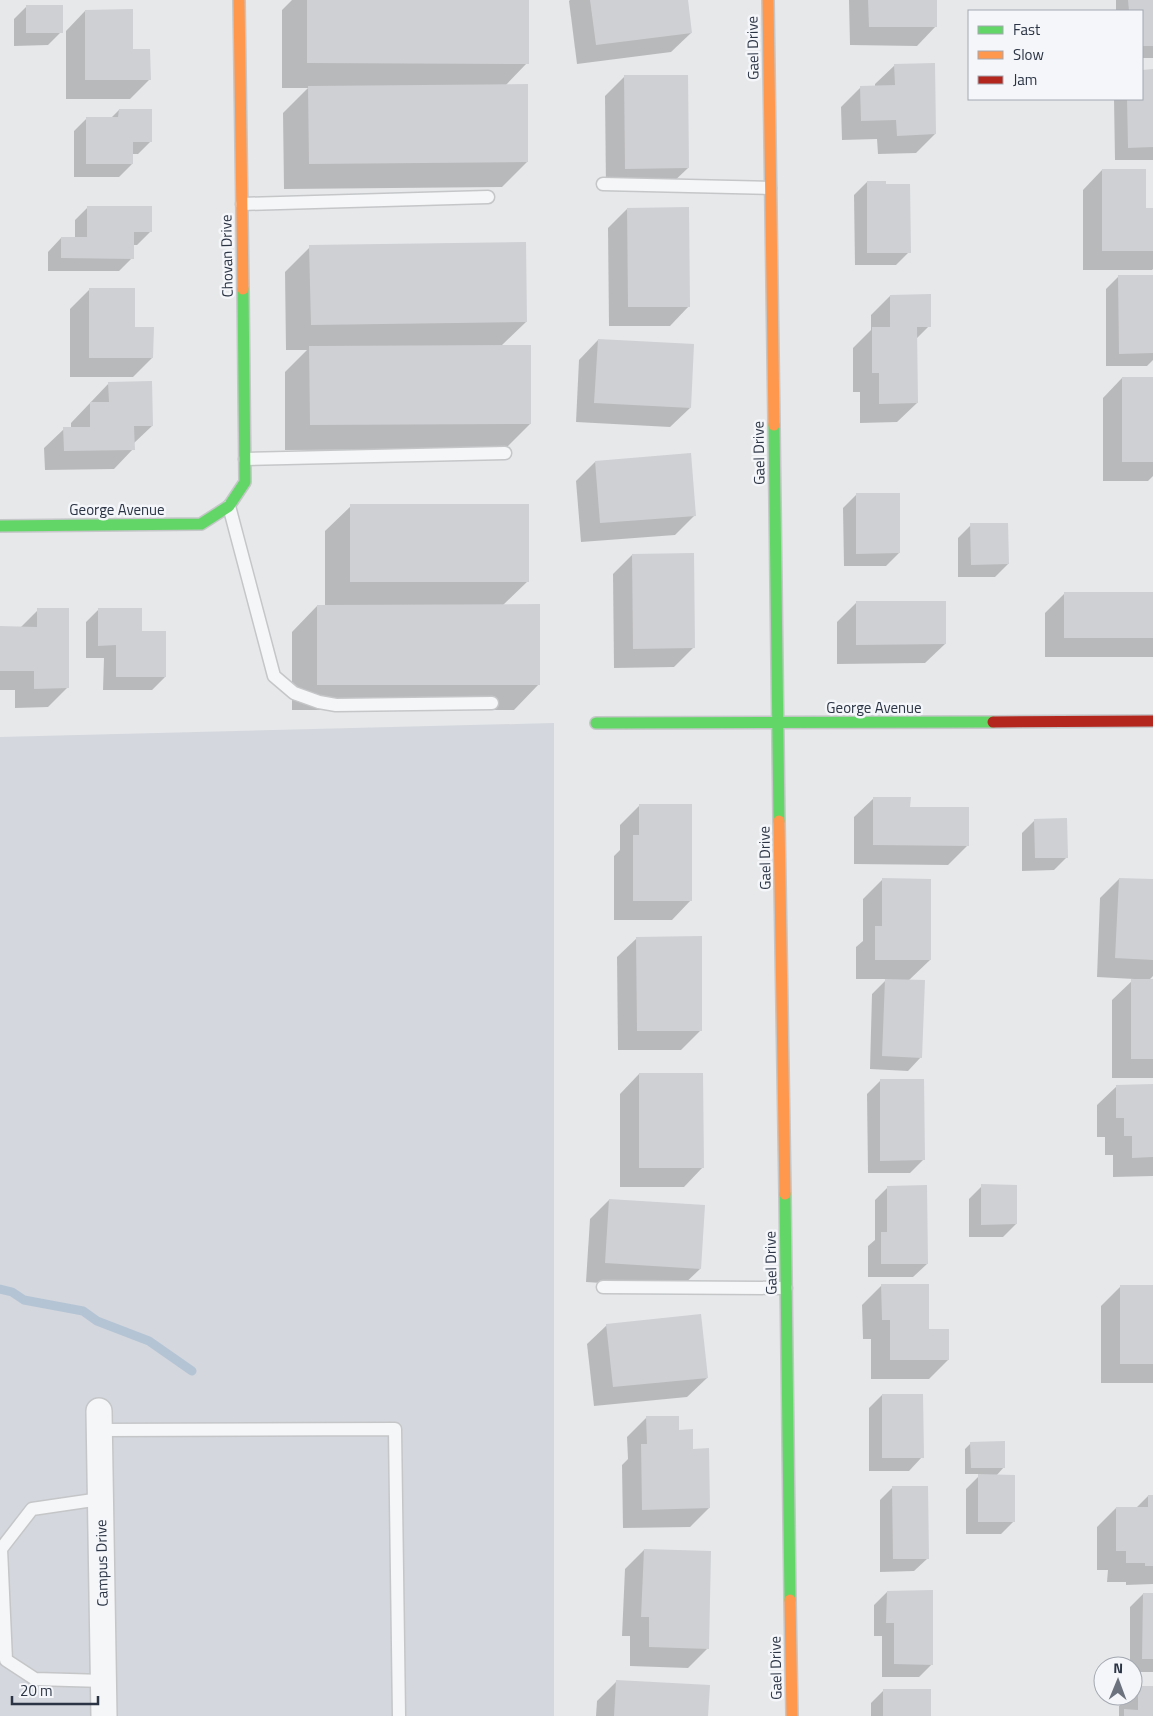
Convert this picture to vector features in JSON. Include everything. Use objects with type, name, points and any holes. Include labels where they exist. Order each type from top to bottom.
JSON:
[{"type":"street","name":"Chovan Drive","points":[[229,506],[245,482],[239,0]]},
{"type":"street","name":"Gael Drive","points":[[768,0],[792,1716]]},
{"type":"street","name":"George Avenue","points":[[0,526],[201,524],[229,506]]},
{"type":"street","name":"George Avenue","points":[[596,723],[778,724],[1153,721]]},
{"type":"street","name":"Campus Drive","points":[[99,1420],[104,1716]]},
{"type":"lane","points":[[603,184],[770,188]]},
{"type":"lane","points":[[242,204],[488,197]]},
{"type":"lane","points":[[245,459],[505,453]]},
{"type":"lane","points":[[229,506],[274,676],[294,693],[319,702],[336,705],[492,703]]},
{"type":"lane","points":[[603,1287],[786,1288]]},
{"type":"lane","points":[[99,1420],[395,1430],[399,1716]]},
{"type":"lane","points":[[100,1499],[32,1510],[1,1549],[6,1660],[35,1679],[104,1681]]},
{"type":"shaded area","points":[[554,723],[554,1716],[0,1716],[0,737]]},
{"type":"building","points":[[307,0],[529,0],[529,64],[307,63]]},
{"type":"building","points":[[590,0],[688,0],[692,33],[596,45]]},
{"type":"building","points":[[868,0],[937,0],[937,27],[869,27]]},
{"type":"building","points":[[1128,0],[1153,0],[1153,46],[1143,46],[1143,10],[1129,10]]},
{"type":"building","points":[[26,5],[63,5],[63,33],[26,33]]},
{"type":"building","points":[[133,9],[133,49],[150,49],[151,80],[85,80],[85,10]]},
{"type":"building","points":[[935,63],[936,134],[897,136],[896,120],[861,121],[860,86],[895,85],[894,64]]},
{"type":"building","points":[[1153,69],[1153,147],[1128,148],[1127,100],[1143,100],[1143,70]]},
{"type":"building","points":[[624,75],[688,75],[689,168],[625,169]]},
{"type":"building","points":[[528,84],[528,162],[309,164],[308,86]]},
{"type":"building","points":[[119,109],[152,109],[152,142],[133,142],[133,164],[86,164],[86,117],[118,117]]},
{"type":"building","points":[[1102,169],[1146,169],[1146,208],[1153,208],[1153,251],[1102,251]]},
{"type":"building","points":[[867,181],[886,181],[886,184],[910,184],[911,253],[867,253]]},
{"type":"building","points":[[87,206],[152,206],[152,232],[134,232],[134,259],[61,258],[61,237],[87,237]]},
{"type":"building","points":[[689,207],[690,307],[628,307],[627,208]]},
{"type":"building","points":[[526,242],[527,322],[311,325],[309,245]]},
{"type":"building","points":[[1118,275],[1153,275],[1153,353],[1119,354]]},
{"type":"building","points":[[89,288],[135,288],[135,327],[154,327],[153,358],[89,358]]},
{"type":"building","points":[[931,294],[931,327],[917,327],[918,403],[879,404],[879,373],[872,373],[872,327],[890,327],[890,295]]},
{"type":"building","points":[[598,339],[694,344],[691,408],[594,403]]},
{"type":"building","points":[[531,345],[531,424],[310,425],[309,346]]},
{"type":"building","points":[[1122,377],[1153,377],[1153,462],[1122,462]]},
{"type":"building","points":[[152,381],[153,426],[134,426],[135,450],[64,451],[63,427],[90,427],[90,402],[109,402],[108,382]]},
{"type":"building","points":[[691,453],[696,516],[600,523],[595,461]]},
{"type":"building","points":[[856,493],[900,493],[900,553],[856,554]]},
{"type":"building","points":[[350,504],[529,504],[529,582],[350,582]]},
{"type":"building","points":[[970,523],[1008,523],[1009,564],[971,565]]},
{"type":"building","points":[[694,553],[695,648],[633,649],[632,554]]},
{"type":"building","points":[[1064,592],[1153,592],[1153,638],[1064,638]]},
{"type":"building","points":[[856,601],[946,601],[946,644],[856,645]]},
{"type":"building","points":[[540,604],[540,685],[317,685],[317,605]]},
{"type":"building","points":[[37,608],[69,608],[69,688],[34,689],[34,671],[0,671],[0,626],[37,627]]},
{"type":"building","points":[[98,608],[142,608],[142,631],[166,631],[166,677],[116,677],[116,645],[98,646]]},
{"type":"building","points":[[873,797],[911,797],[910,807],[969,807],[969,846],[873,845]]},
{"type":"building","points":[[639,804],[692,804],[692,901],[633,901],[633,835],[639,835]]},
{"type":"building","points":[[1067,818],[1068,858],[1035,858],[1034,819]]},
{"type":"building","points":[[882,878],[931,879],[931,960],[875,960],[875,926],[882,926]]},
{"type":"building","points":[[1119,878],[1153,879],[1153,960],[1115,958]]},
{"type":"building","points":[[702,936],[702,1031],[637,1031],[636,937]]},
{"type":"building","points":[[885,979],[925,980],[922,1058],[882,1056]]},
{"type":"building","points":[[1131,979],[1153,979],[1153,1059],[1131,1059]]},
{"type":"building","points":[[639,1073],[703,1073],[704,1168],[639,1168]]},
{"type":"building","points":[[880,1079],[924,1079],[925,1160],[880,1161]]},
{"type":"building","points":[[1153,1084],[1153,1157],[1132,1158],[1132,1136],[1124,1136],[1124,1118],[1116,1118],[1116,1085]]},
{"type":"building","points":[[981,1184],[1017,1185],[1017,1224],[981,1225]]},
{"type":"building","points":[[927,1185],[928,1264],[881,1264],[881,1232],[887,1232],[887,1186]]},
{"type":"building","points":[[609,1199],[705,1205],[701,1269],[605,1263]]},
{"type":"building","points":[[881,1284],[929,1284],[929,1329],[949,1329],[949,1360],[890,1360],[890,1320],[882,1320]]},
{"type":"building","points":[[1120,1285],[1153,1285],[1153,1364],[1120,1364]]},
{"type":"building","points":[[701,1314],[708,1378],[613,1387],[606,1324]]},
{"type":"building","points":[[882,1394],[923,1394],[924,1458],[882,1458]]},
{"type":"building","points":[[646,1416],[679,1416],[679,1430],[693,1429],[693,1449],[709,1448],[710,1508],[642,1510],[641,1444],[647,1444]]},
{"type":"building","points":[[1005,1441],[1005,1468],[971,1468],[970,1442]]},
{"type":"building","points":[[978,1474],[1015,1475],[1015,1522],[978,1522]]},
{"type":"building","points":[[892,1486],[928,1486],[929,1559],[893,1559]]},
{"type":"building","points":[[1148,1495],[1153,1495],[1153,1566],[1145,1566],[1145,1563],[1126,1563],[1126,1551],[1116,1551],[1116,1507],[1148,1507]]},
{"type":"building","points":[[644,1549],[711,1551],[709,1649],[649,1647],[649,1617],[641,1617]]},
{"type":"building","points":[[933,1590],[933,1665],[894,1664],[894,1623],[886,1623],[887,1591]]},
{"type":"building","points":[[1143,1593],[1153,1593],[1153,1659],[1143,1659]]},
{"type":"building","points":[[616,1680],[710,1685],[708,1716],[614,1716]]},
{"type":"building","points":[[1143,1686],[1153,1686],[1153,1716],[1124,1716],[1124,1709],[1138,1710],[1138,1706],[1143,1706]]},
{"type":"building","points":[[883,1689],[931,1689],[931,1716],[883,1716]]},
{"type":"waterway","points":[[0,1289],[12,1292],[24,1300],[83,1311],[97,1321],[149,1341],[192,1371]]},
{"type":"traffic: fast","points":[[0,526],[201,524],[229,506],[245,482],[243,289]]},
{"type":"traffic: fast","points":[[774,425],[779,821]]},
{"type":"traffic: fast","points":[[596,723],[993,722]]},
{"type":"traffic: fast","points":[[785,1194],[790,1600]]},
{"type":"traffic: slow","points":[[239,0],[243,289]]},
{"type":"traffic: slow","points":[[768,0],[774,425]]},
{"type":"traffic: slow","points":[[779,821],[785,1194]]},
{"type":"traffic: slow","points":[[790,1600],[792,1716]]},
{"type":"traffic: jam","points":[[993,722],[1153,721]]}]
